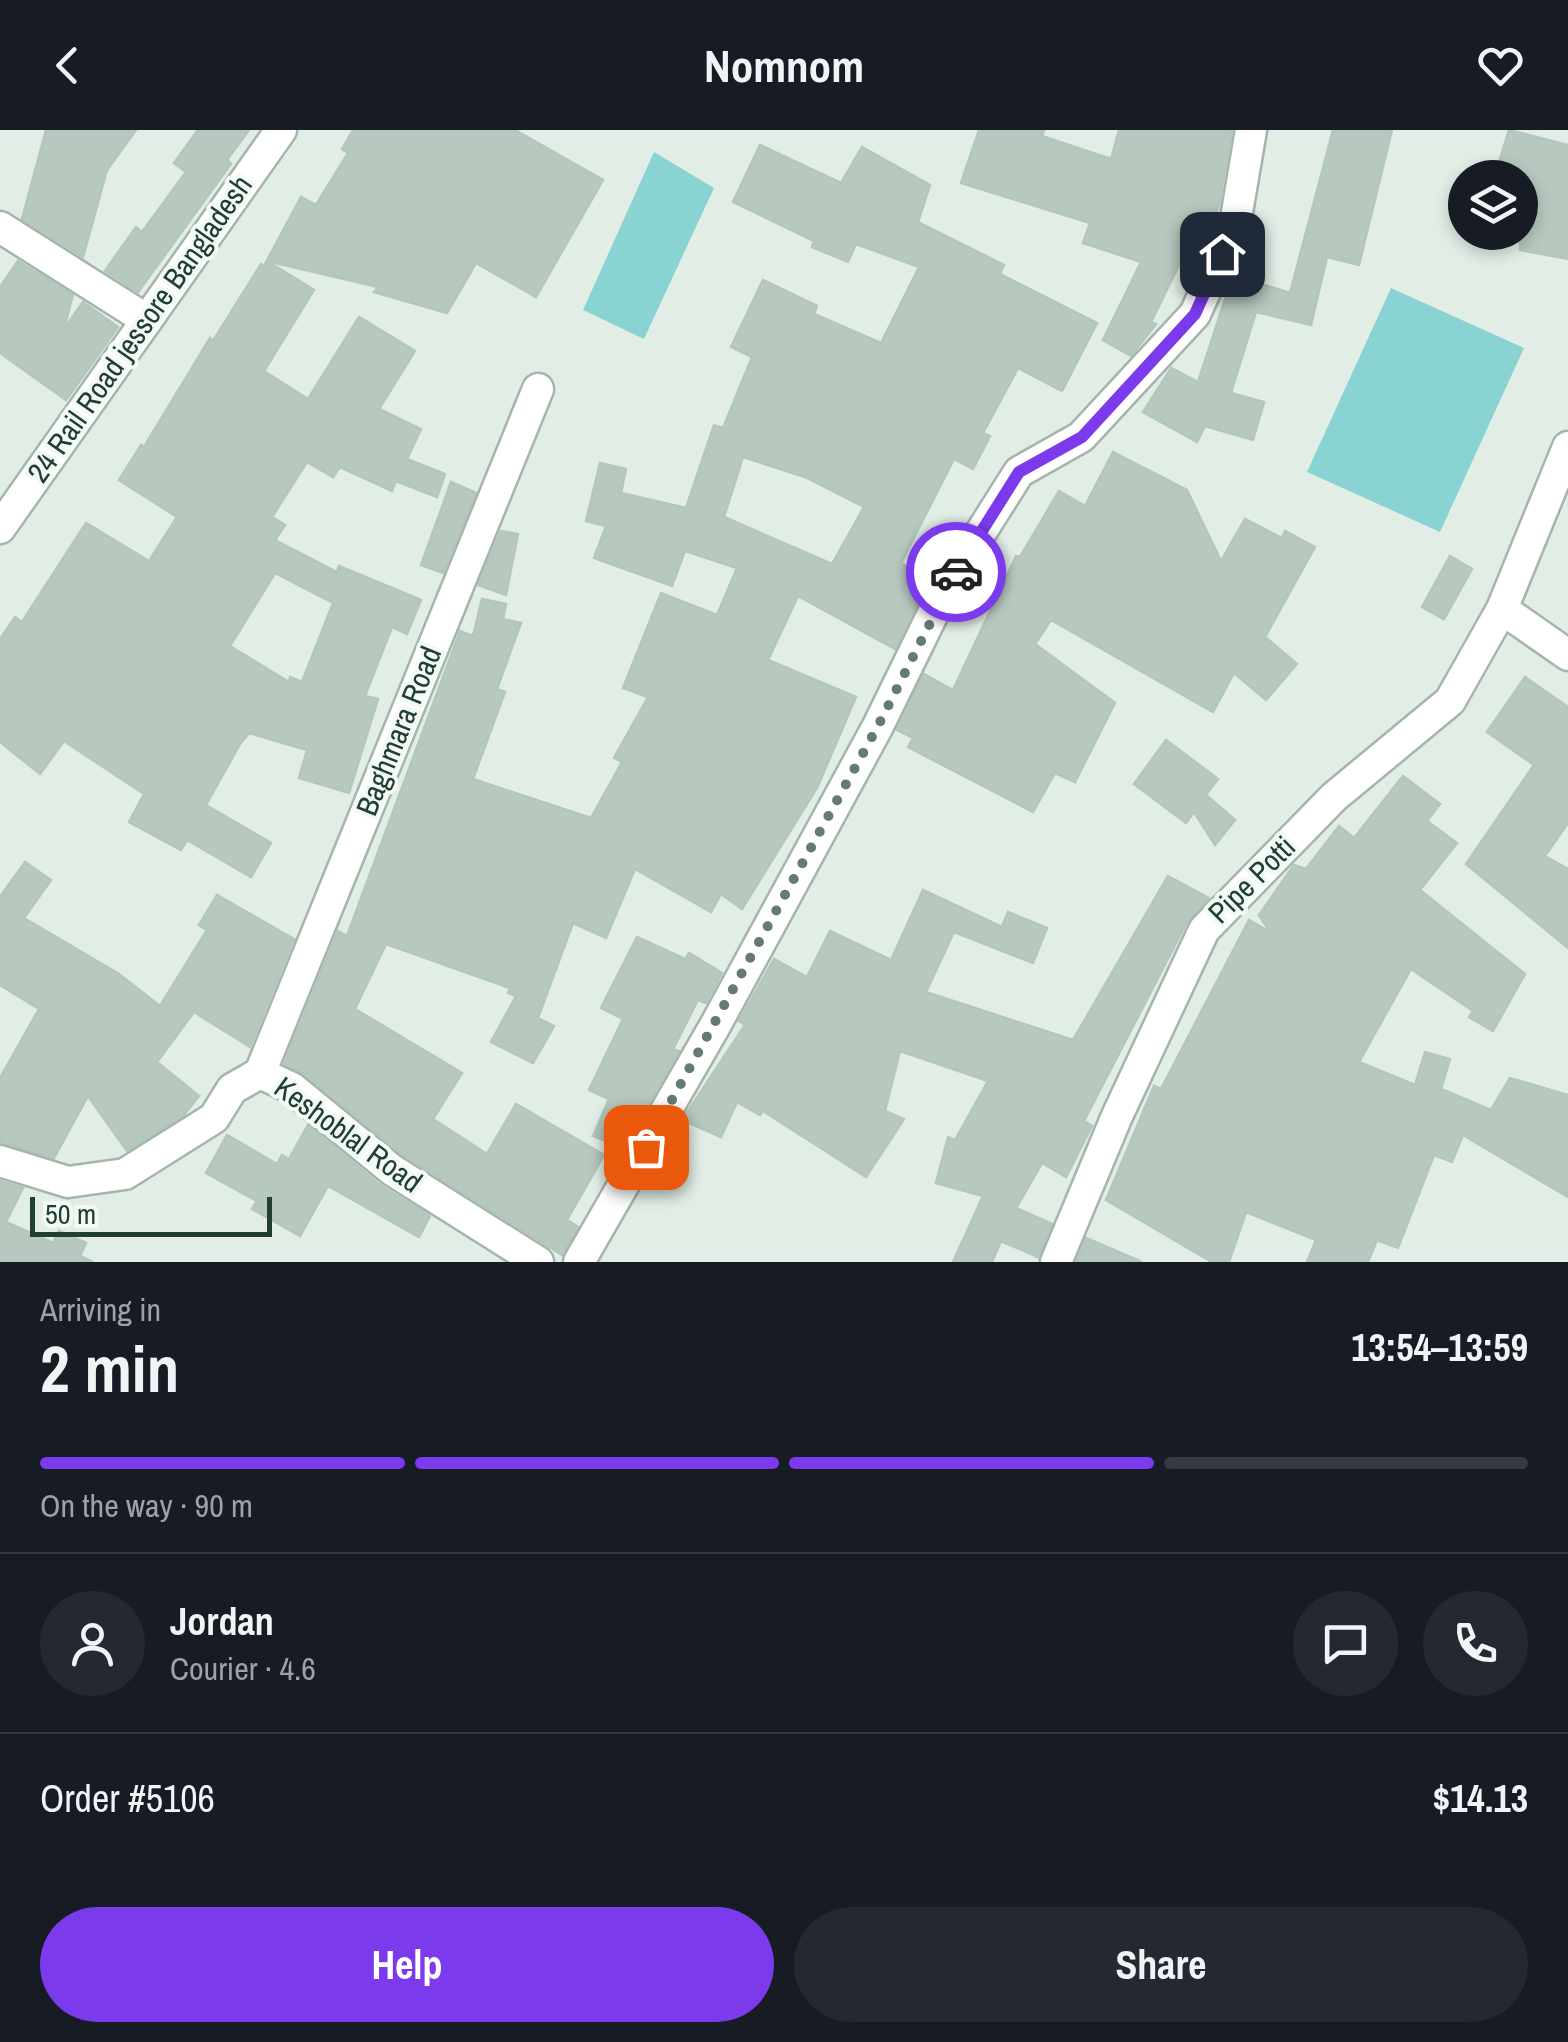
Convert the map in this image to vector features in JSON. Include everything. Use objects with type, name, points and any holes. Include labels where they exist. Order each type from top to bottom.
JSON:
[{"type":"street","name":"24 Rail Road jessore Bangladesh","points":[[0,528],[281,130]]},
{"type":"street","points":[[579,1262],[716,1024],[878,726],[945,589],[1019,472],[1082,437],[1195,314],[1235,224],[1251,130]]},
{"type":"street","points":[[0,227],[147,320]]},
{"type":"street","name":"Baghmara Road","points":[[260,1072],[538,388]]},
{"type":"street","name":"Pipe Potti","points":[[1056,1262],[1117,1116],[1204,930],[1334,797],[1450,701],[1502,609],[1568,447]]},
{"type":"street","points":[[1502,609],[1568,655]]},
{"type":"street","name":"Keshoblal Road","points":[[0,1161],[68,1182],[124,1174],[214,1118],[232,1089],[260,1072],[292,1088],[392,1170],[538,1262]]},
{"type":"water","points":[[654,152],[714,188],[644,339],[583,310]]},
{"type":"water","points":[[1391,288],[1524,348],[1440,532],[1307,472]]},
{"type":"building","points":[[46,130],[136,130],[107,170],[83,257],[22,219]]},
{"type":"building","points":[[198,130],[249,130],[227,160],[231,164],[138,292],[105,271],[136,227],[142,232],[186,172],[174,163]]},
{"type":"building","points":[[353,130],[515,130],[603,180],[536,297],[476,263],[447,313],[374,292],[378,287],[267,261],[314,290],[264,371],[308,399],[359,317],[415,351],[379,409],[421,429],[407,459],[445,474],[437,497],[396,481],[392,491],[340,467],[333,477],[307,462],[272,517],[285,525],[275,540],[337,572],[339,566],[421,600],[407,634],[392,627],[365,696],[378,699],[349,793],[299,778],[307,750],[249,733],[240,744],[206,805],[271,843],[251,877],[187,840],[181,850],[129,822],[144,794],[64,741],[40,774],[0,742],[0,639],[15,617],[22,622],[86,523],[149,561],[177,517],[119,480],[141,445],[144,447],[210,338],[213,341],[261,264],[264,266],[301,197],[316,205],[348,153],[342,149]],"holes":[[[275,573],[333,603],[302,682],[290,677],[289,682],[230,646]]]},
{"type":"building","points":[[979,130],[1044,130],[1042,136],[1111,159],[1119,130],[1232,130],[1219,205],[1200,254],[1187,249],[1151,322],[1156,324],[1131,356],[1103,340],[1141,262],[1083,243],[1090,223],[961,183]]},
{"type":"building","points":[[1333,130],[1392,130],[1359,265],[1327,257],[1311,325],[1256,312],[1231,393],[1264,402],[1253,440],[1205,426],[1197,442],[1143,412],[1171,368],[1198,382],[1233,275],[1290,293]]},
{"type":"building","points":[[1509,130],[1568,145],[1568,259],[1520,250],[1538,250],[1538,160],[1500,160]]},
{"type":"building","points":[[760,145],[841,183],[862,147],[930,185],[918,222],[1004,265],[1000,274],[1097,323],[1062,391],[1018,368],[983,433],[990,436],[973,469],[954,459],[901,563],[929,579],[895,649],[798,596],[768,660],[856,697],[817,788],[742,909],[721,894],[711,912],[635,869],[606,938],[573,923],[538,1018],[554,1026],[533,1063],[491,1042],[516,996],[508,993],[510,988],[386,944],[355,1009],[462,1073],[433,1119],[487,1154],[516,1104],[604,1155],[567,1220],[578,1227],[562,1255],[403,1155],[304,1074],[284,1064],[338,931],[347,936],[460,631],[473,636],[482,599],[506,604],[503,619],[521,623],[497,689],[505,692],[473,779],[591,818],[622,762],[614,758],[648,697],[623,688],[661,593],[717,615],[737,568],[685,551],[672,586],[594,558],[606,526],[586,521],[600,463],[626,469],[621,493],[686,508],[714,425],[723,428],[752,357],[731,347],[763,280],[817,306],[814,314],[881,343],[919,267],[856,244],[848,262],[812,247],[814,241],[733,202]],"holes":[[[743,457],[805,477],[864,507],[832,564],[724,517]]]},
{"type":"building","points":[[18,261],[73,295],[64,329],[83,302],[118,327],[66,400],[0,353],[0,287]]},
{"type":"building","points":[[1113,452],[1187,490],[1221,561],[1245,519],[1282,538],[1285,531],[1315,547],[1265,637],[1297,664],[1266,700],[1234,673],[1213,712],[1051,620],[1035,644],[1115,703],[1075,782],[1055,773],[1033,812],[908,747],[913,738],[897,730],[924,674],[953,690],[1016,556],[1020,557],[1059,491],[1085,506]]},
{"type":"building","points":[[451,482],[476,493],[443,573],[421,565]]},
{"type":"building","points":[[501,531],[518,534],[506,595],[478,585]]},
{"type":"building","points":[[1450,556],[1472,569],[1444,619],[1422,607]]},
{"type":"building","points":[[1525,677],[1568,707],[1568,823],[1545,856],[1568,869],[1568,948],[1466,864],[1534,765],[1487,732]]},
{"type":"building","points":[[1166,740],[1218,779],[1206,795],[1235,820],[1215,845],[1194,812],[1186,823],[1134,784]]},
{"type":"building","points":[[1403,776],[1440,804],[1427,821],[1457,843],[1420,890],[1525,974],[1493,1031],[1469,1017],[1473,1011],[1411,969],[1359,1062],[1415,1085],[1425,1052],[1450,1059],[1441,1089],[1491,1110],[1510,1078],[1568,1095],[1568,1197],[1463,1135],[1452,1162],[1434,1155],[1398,1248],[1377,1240],[1368,1262],[1307,1262],[1316,1240],[1246,1212],[1229,1262],[1212,1262],[1106,1200],[1154,1086],[1161,1089],[1249,920],[1270,932],[1259,915],[1294,865],[1306,869],[1339,826],[1354,838]]},
{"type":"building","points":[[25,862],[51,880],[24,918],[119,974],[160,1006],[207,930],[199,925],[217,895],[294,939],[250,1047],[194,1012],[157,1062],[199,1096],[184,1115],[127,1151],[88,1096],[54,1158],[0,1143],[0,1078],[39,1009],[0,985],[0,897]]},
{"type":"building","points":[[1168,876],[1209,898],[1187,922],[1084,1121],[1092,1126],[1066,1177],[1042,1163],[1016,1208],[1052,1224],[1038,1257],[1001,1241],[992,1262],[953,1262],[983,1196],[936,1183],[948,1137],[955,1140],[988,1081],[900,1051],[885,1111],[904,1119],[866,1177],[763,1111],[760,1115],[737,1102],[721,1137],[682,1120],[745,1025],[739,1021],[774,959],[807,977],[830,931],[891,960],[923,890],[1002,927],[1008,912],[1047,928],[1033,963],[954,932],[926,992],[1073,1040]]},
{"type":"building","points":[[637,937],[685,959],[689,953],[722,973],[706,1003],[698,1000],[673,1049],[679,1051],[623,1148],[593,1136],[609,1099],[589,1090],[623,1019],[601,1008]]},
{"type":"building","points":[[308,1125],[380,1185],[430,1216],[419,1237],[328,1186],[300,1236],[252,1209],[257,1201],[206,1173],[227,1135],[277,1164],[282,1155],[289,1159]]},
{"type":"building","points":[[0,1181],[23,1188],[6,1222],[53,1243],[59,1231],[86,1243],[80,1256],[93,1262],[0,1262]]},
{"type":"building","points":[[1086,1238],[1142,1262],[1076,1262]]},
{"type":"way so far","points":[[646,1147],[878,726],[956,572]]},
{"type":"route","points":[[956,572],[1019,472],[1082,437],[1195,314],[1222,254]]}]
